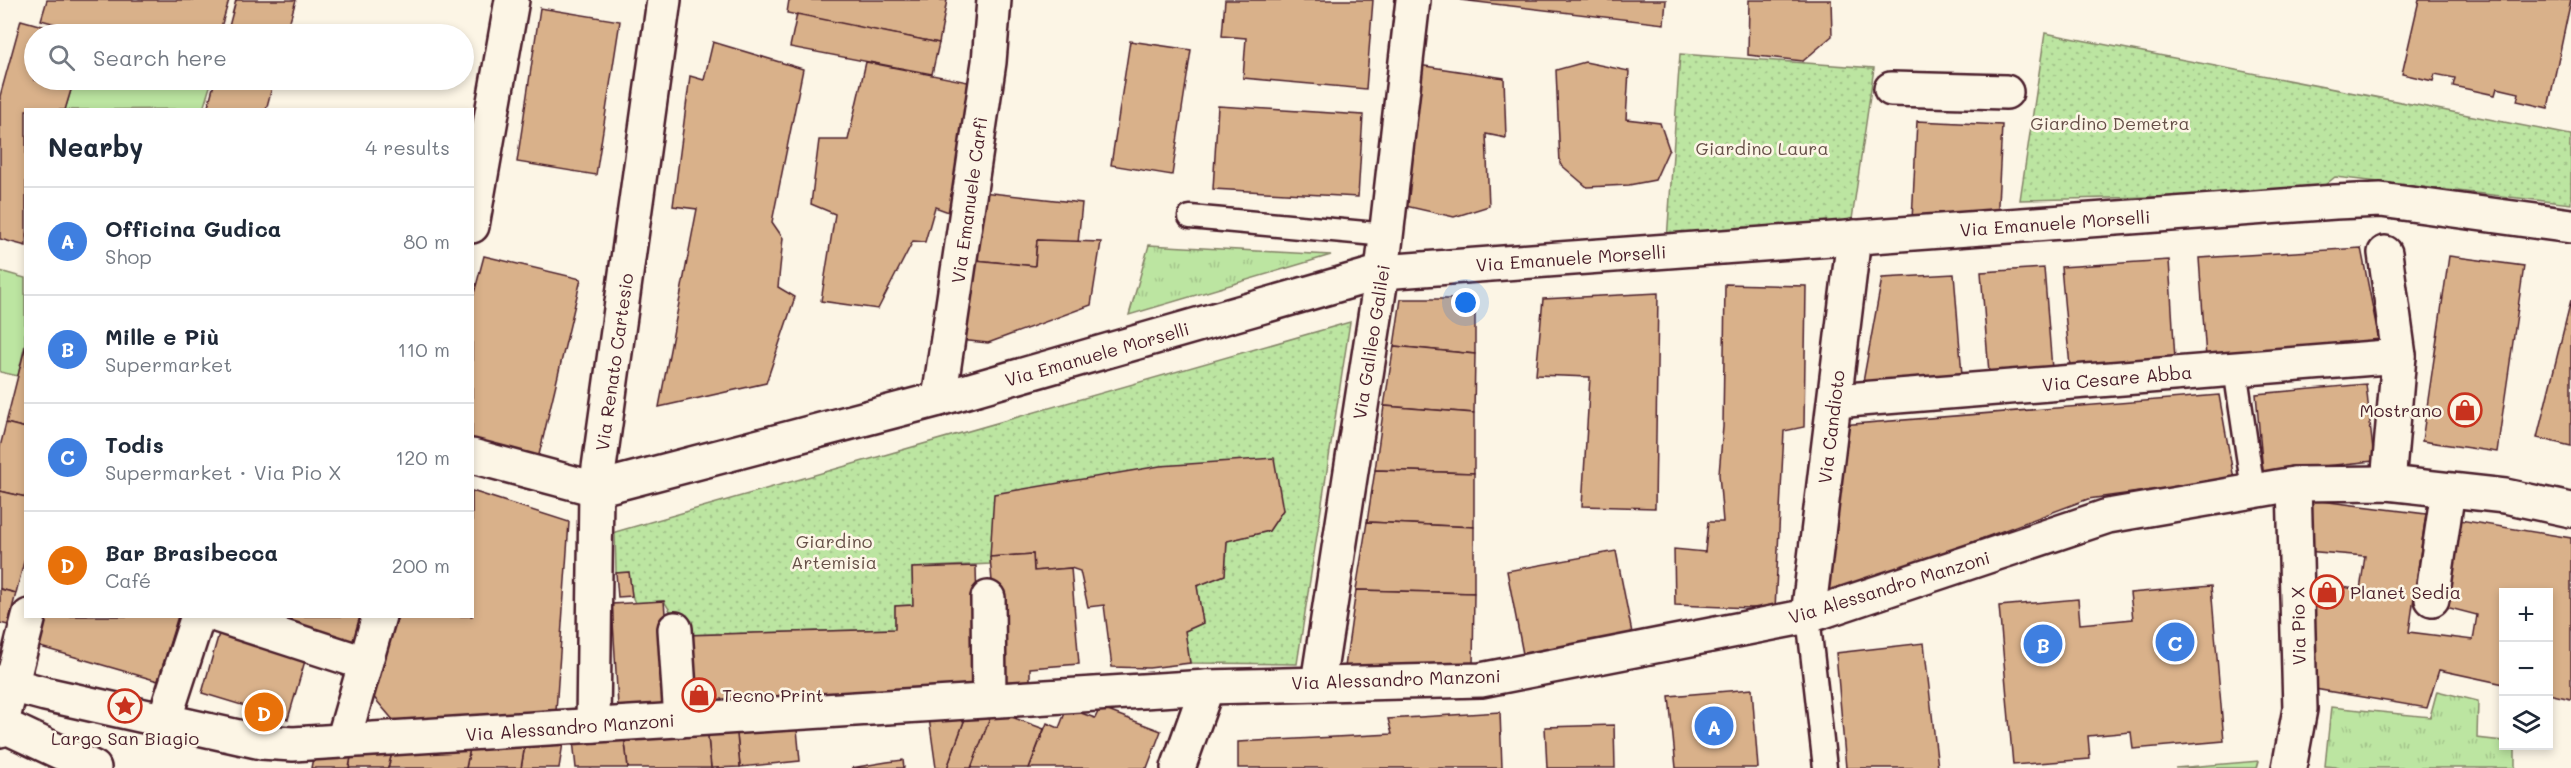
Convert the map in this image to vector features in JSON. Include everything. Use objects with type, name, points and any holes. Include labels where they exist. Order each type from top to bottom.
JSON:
[{"type":"street","points":[[474,215],[512,0]]},
{"type":"street","name":"Via Renato Cartesio","points":[[593,725],[596,489],[664,0]]},
{"type":"street","name":"Via Emanuele Carfì","points":[[939,399],[989,62],[994,0]]},
{"type":"street","name":"Via Galileo Galilei","points":[[1318,683],[1382,272],[1413,0]]},
{"type":"street","points":[[1891,89],[2006,92]]},
{"type":"street","name":"Via Emanuele Morselli","points":[[596,489],[939,399],[1382,272],[2381,200],[2571,226]]},
{"type":"street","name":"Via Candioto","points":[[1808,616],[1854,237]]},
{"type":"street","points":[[2385,253],[2399,356],[2388,483]]},
{"type":"street","name":"Via Cesare Abba","points":[[1835,401],[2399,356]]},
{"type":"street","points":[[474,457],[596,489]]},
{"type":"street","name":"Via Alessandro Manzoni","points":[[6,683],[261,742],[295,752],[343,741],[989,700],[1207,687],[1481,680],[1808,616],[2108,516],[2253,490],[2294,484],[2388,483],[2505,496],[2571,510]]},
{"type":"street","name":"Via Pio X","points":[[2289,768],[2300,709],[2294,484]]},
{"type":"street","points":[[2432,599],[2448,490]]},
{"type":"street","points":[[988,598],[989,700]]},
{"type":"street","points":[[28,618],[6,683],[0,726],[88,767]]},
{"type":"street","points":[[164,721],[197,618]]},
{"type":"street","points":[[225,618],[364,663]]},
{"type":"street","points":[[343,741],[378,618]]},
{"type":"street","points":[[675,629],[681,720]]},
{"type":"street","points":[[1178,768],[1207,687]]},
{"type":"lane","points":[[1190,217],[1387,235]]},
{"type":"lane","points":[[2235,369],[2253,490]]},
{"type":"lane","points":[[1808,616],[1825,768]]},
{"type":"green space","name":"Giardino Demetra","points":[[2045,33],[2571,135],[2571,204],[2335,177],[2315,193],[2020,200]]},
{"type":"green space","name":"Giardino Laura","points":[[1680,54],[1874,68],[1850,233],[1667,240]]},
{"type":"green space","points":[[71,90],[209,90],[203,108],[66,108]]},
{"type":"green space","points":[[1149,245],[1331,255],[1129,315]]},
{"type":"green space","points":[[0,271],[24,278],[24,349],[18,376],[0,372]]},
{"type":"green space","name":"Giardino Artemisia","points":[[1350,322],[1297,664],[1190,663],[1185,631],[1203,623],[1197,586],[1225,575],[1227,541],[1269,531],[1283,510],[990,557],[990,564],[912,568],[913,605],[895,606],[895,629],[685,635],[664,601],[635,603],[629,572],[616,573],[615,532]]},
{"type":"green space","points":[[2437,691],[2478,701],[2477,738],[2499,741],[2499,750],[2515,750],[2515,768],[2343,768],[2325,766],[2331,707],[2430,717]]},
{"type":"green space","points":[[2259,761],[2257,768],[2175,768]]},
{"type":"building","points":[[47,0],[229,0],[222,24],[56,24],[41,20]]},
{"type":"building","points":[[236,0],[296,0],[289,24],[230,24]]},
{"type":"building","points":[[789,0],[947,0],[939,43],[787,13]]},
{"type":"building","points":[[1225,0],[1373,0],[1366,89],[1243,78],[1246,38],[1222,36]]},
{"type":"building","points":[[1460,0],[1666,0],[1664,24]]},
{"type":"building","points":[[1749,0],[1831,0],[1832,36],[1803,61],[1748,55]]},
{"type":"building","points":[[2419,0],[2571,0],[2548,108],[2517,101],[2519,93],[2497,88],[2495,95],[2453,86],[2455,78],[2435,74],[2433,81],[2402,74]]},
{"type":"building","points":[[540,8],[620,21],[596,175],[517,162]]},
{"type":"building","points":[[797,14],[939,43],[932,74],[790,47]]},
{"type":"building","points":[[21,20],[35,24],[24,24],[24,90],[71,90],[66,108],[24,108],[24,245],[0,239],[0,96]]},
{"type":"building","points":[[1130,41],[1191,50],[1172,175],[1111,165]]},
{"type":"building","points":[[713,42],[803,69],[772,222],[783,238],[778,287],[795,297],[766,383],[659,407],[697,209],[673,206],[690,76],[704,80]]},
{"type":"building","points":[[866,62],[968,82],[954,214],[935,207],[925,242],[913,241],[878,309],[821,301],[835,214],[811,204],[819,140],[848,140]]},
{"type":"building","points":[[1585,62],[1629,71],[1626,119],[1660,123],[1669,149],[1655,180],[1629,185],[1587,187],[1560,164],[1556,70]]},
{"type":"building","points":[[1418,65],[1504,78],[1506,138],[1486,134],[1489,206],[1454,217],[1401,205]]},
{"type":"building","points":[[212,90],[271,90],[267,108],[208,108]]},
{"type":"building","points":[[1218,106],[1363,115],[1358,197],[1213,189]]},
{"type":"building","points":[[1917,121],[2002,125],[1997,224],[1912,220]]},
{"type":"building","points":[[982,192],[1082,203],[1078,243],[1037,240],[1035,266],[975,260]]},
{"type":"building","points":[[1037,240],[1101,242],[1091,305],[988,343],[960,340],[975,260],[1035,266]]},
{"type":"building","points":[[2361,248],[2380,345],[2206,358],[2199,258]]},
{"type":"building","points":[[484,256],[581,279],[538,459],[474,444],[474,294]]},
{"type":"building","points":[[2449,256],[2524,266],[2497,452],[2422,441]]},
{"type":"building","points":[[2169,260],[2175,360],[2070,367],[2061,267]]},
{"type":"building","points":[[2044,268],[2052,369],[1989,373],[1981,272]]},
{"type":"building","points":[[1954,274],[1962,375],[1863,382],[1882,278]]},
{"type":"building","points":[[1725,284],[1806,286],[1804,427],[1784,431],[1775,609],[1675,605],[1674,549],[1705,552],[1708,522],[1723,522],[1719,474],[1723,427]]},
{"type":"building","points":[[1658,293],[1655,508],[1582,506],[1590,377],[1536,375],[1543,299]]},
{"type":"building","points":[[1401,299],[1475,299],[1475,354],[1394,346]]},
{"type":"building","points":[[2571,300],[2571,446],[2537,438]]},
{"type":"building","points":[[1394,346],[1475,354],[1474,413],[1384,406]]},
{"type":"building","points":[[24,352],[24,428],[6,423]]},
{"type":"building","points":[[2366,384],[2374,461],[2263,472],[2256,394]]},
{"type":"building","points":[[2219,395],[2234,479],[2088,499],[1828,596],[1841,425]]},
{"type":"building","points":[[1384,406],[1474,413],[1474,473],[1375,470]]},
{"type":"building","points":[[6,423],[24,428],[24,497],[0,491],[0,447]]},
{"type":"building","points":[[1274,458],[1283,510],[1269,531],[1227,541],[1225,575],[1197,586],[1203,623],[1185,631],[1190,663],[1149,668],[1112,667],[1104,605],[1088,607],[1080,571],[1071,568],[1034,571],[1033,554],[990,557],[994,494],[1160,466]]},
{"type":"building","points":[[1375,470],[1474,473],[1474,527],[1367,522]]},
{"type":"building","points":[[0,491],[24,497],[24,562],[16,593],[0,589]]},
{"type":"building","points":[[474,492],[569,522],[556,711],[394,721],[371,694],[397,618],[474,618]]},
{"type":"building","points":[[2304,499],[2426,514],[2409,632],[2473,640],[2477,615],[2442,606],[2460,520],[2571,538],[2571,699],[2553,695],[2553,588],[2499,588],[2499,683],[2439,670],[2427,708],[2309,688],[2308,581],[2360,590],[2365,556],[2306,551]]},
{"type":"building","points":[[1367,522],[1474,527],[1474,593],[1356,590]]},
{"type":"building","points":[[1616,551],[1632,633],[1523,654],[1507,571]]},
{"type":"building","points":[[1033,554],[1034,571],[1071,568],[1079,664],[1030,668],[1030,680],[1000,682],[990,557]]},
{"type":"building","points":[[976,566],[979,689],[687,702],[685,635],[895,629],[895,606],[913,605],[912,568]]},
{"type":"building","points":[[629,572],[632,596],[618,597],[616,573]]},
{"type":"building","points":[[2211,586],[2224,741],[2133,749],[2131,732],[2088,736],[2090,759],[2013,765],[1999,606],[2078,599],[2080,624],[2133,619],[2130,593]]},
{"type":"building","points":[[0,589],[16,593],[8,625],[0,623]]},
{"type":"building","points":[[1356,590],[1474,593],[1473,666],[1344,674]]},
{"type":"building","points":[[664,601],[672,703],[618,706],[612,604]]},
{"type":"building","points":[[38,618],[177,618],[158,681],[30,644]]},
{"type":"building","points":[[273,618],[360,618],[353,643]]},
{"type":"building","points":[[220,630],[307,654],[288,719],[202,693]]},
{"type":"building","points":[[1924,643],[1938,768],[1846,768],[1836,653]]},
{"type":"building","points":[[1752,689],[1758,768],[1676,768],[1669,696]]},
{"type":"building","points":[[1067,708],[1095,718],[1100,708],[1161,731],[1147,768],[1029,768],[1047,723],[1059,728]]},
{"type":"building","points":[[993,710],[1044,729],[1029,768],[971,768]]},
{"type":"building","points":[[993,710],[971,768],[947,768],[967,713]]},
{"type":"building","points":[[1500,712],[1502,768],[1238,768],[1238,742],[1392,734],[1388,719]]},
{"type":"building","points":[[967,713],[947,768],[936,768],[929,718]]},
{"type":"building","points":[[796,718],[800,761],[740,767],[736,724]]},
{"type":"building","points":[[736,724],[740,767],[711,768],[707,727]]},
{"type":"building","points":[[1614,725],[1615,768],[1547,768],[1545,727]]},
{"type":"building","points":[[707,727],[711,768],[628,768],[624,735]]},
{"type":"building","points":[[624,735],[628,768],[576,768],[573,740]]},
{"type":"building","points":[[564,737],[559,768],[521,768],[526,739]]},
{"type":"building","points":[[526,739],[521,768],[466,768],[471,743]]},
{"type":"building","points":[[471,743],[466,768],[388,768],[393,749]]},
{"type":"building","points":[[393,749],[388,768],[349,768],[352,751]]},
{"type":"building","points":[[352,751],[349,768],[311,768],[313,758]]},
{"type":"building","points":[[903,760],[904,768],[851,768],[887,762]]},
{"type":"place","name":"Mostrano","points":[[2465,410]]},
{"type":"place","name":"Planet Sedia","points":[[2327,592]]},
{"type":"place","name":"Todis","points":[[2175,642]]},
{"type":"place","name":"Mille e Più","points":[[2043,644]]},
{"type":"place","name":"Tecno Print","points":[[699,695]]},
{"type":"place","name":"Largo San Biagio","points":[[125,706]]},
{"type":"place","name":"Bar Brasibecca","points":[[264,712]]},
{"type":"place","name":"Officina Gudica","points":[[1714,726]]}]
